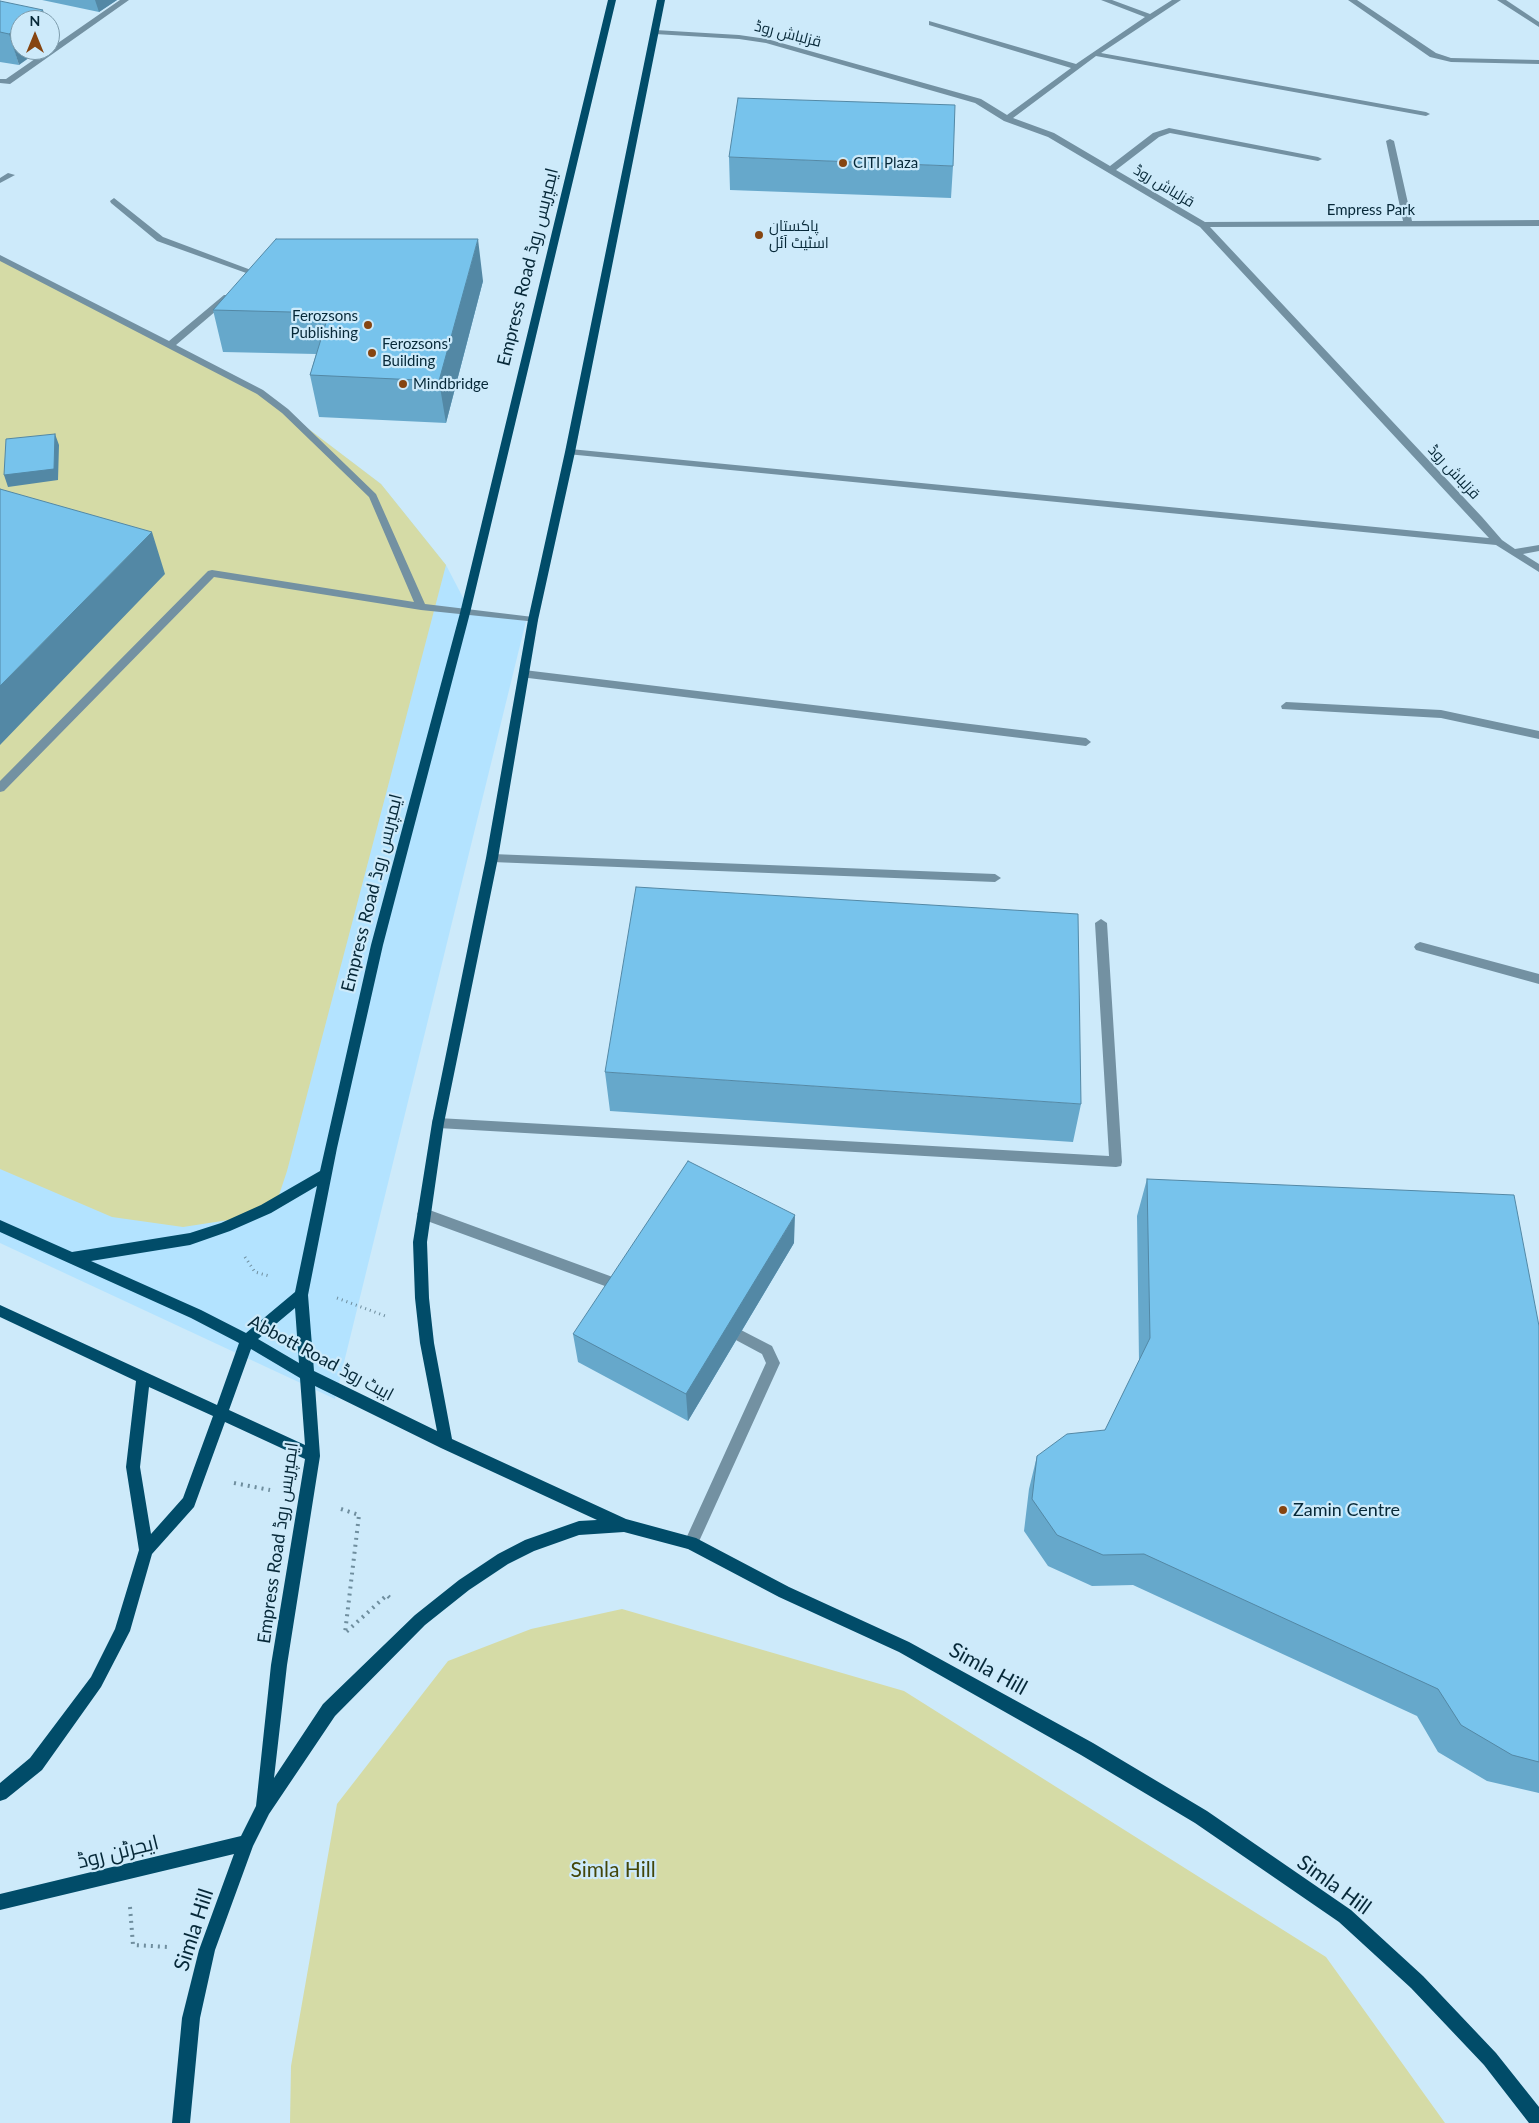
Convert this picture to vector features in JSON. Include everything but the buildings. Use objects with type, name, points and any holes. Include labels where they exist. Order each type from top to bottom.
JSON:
[{"type":"main road","name":"Empress Road ایمپریس روڈ","points":[[263,1808],[279,1665],[313,1456],[301,1295],[377,946],[465,614],[612,0]]},
{"type":"main road","points":[[446,1443],[427,1344],[422,1298],[420,1242],[424,1214],[438,1124],[492,858],[533,620],[570,452],[661,0]]},
{"type":"main road","points":[[71,1258],[190,1240],[225,1228],[266,1208],[326,1174]]},
{"type":"main road","name":"Abbott Road ایبٹ روڈ","points":[[0,1226],[196,1314],[247,1340],[308,1375],[446,1443],[624,1525]]},
{"type":"main road","points":[[0,1793],[36,1764],[96,1682],[122,1631],[146,1550],[189,1502],[247,1340],[301,1295]]},
{"type":"main road","points":[[0,1311],[313,1456]]},
{"type":"main road","points":[[143,1377],[133,1467],[146,1550]]},
{"type":"main road","name":"Simla Hill","points":[[181,2123],[191,2018],[207,1950],[246,1843],[263,1808],[328,1710],[420,1620],[464,1585],[504,1559],[530,1545],[579,1528],[624,1525],[691,1543],[784,1592],[904,1647],[1087,1749],[1201,1817],[1344,1916],[1417,1982],[1484,2052],[1539,2121]]},
{"type":"main road","name":"ایجرٹن روڈ","points":[[0,1902],[246,1843]]},
{"type":"street","points":[[0,81],[7,82],[125,0]]},
{"type":"street","points":[[1105,0],[1151,17]]},
{"type":"street","points":[[1007,119],[1095,54],[1177,0]]},
{"type":"street","points":[[1352,0],[1433,55],[1451,60],[1539,62]]},
{"type":"street","points":[[1501,0],[1539,25]]},
{"type":"street","points":[[932,23],[1077,67]]},
{"type":"street","name":"قزلباش روڈ","points":[[655,32],[729,36],[768,41],[978,101],[1007,119],[1051,135],[1203,225],[1479,519],[1498,542],[1539,569]]},
{"type":"street","points":[[1095,54],[1426,114]]},
{"type":"street","points":[[1110,170],[1156,135],[1169,130],[1318,159]]},
{"type":"street","points":[[1390,141],[1408,223]]},
{"type":"street","points":[[0,181],[11,174]]},
{"type":"street","points":[[114,200],[160,239],[255,273],[170,345]]},
{"type":"street","name":"Empress Park","points":[[1203,225],[1539,223]]},
{"type":"street","points":[[0,258],[260,392],[285,411],[373,496],[421,607]]},
{"type":"street","points":[[570,452],[1498,542]]},
{"type":"street","points":[[1514,552],[1539,548]]},
{"type":"street","points":[[0,788],[212,573],[465,614],[533,620]]},
{"type":"street","points":[[524,674],[1086,742]]},
{"type":"street","points":[[1286,706],[1441,714],[1539,735]]},
{"type":"street","points":[[492,858],[994,878]]},
{"type":"street","points":[[438,1124],[1116,1162],[1101,923]]},
{"type":"street","points":[[1420,947],[1539,979],[1539,974]]},
{"type":"street","points":[[424,1214],[626,1288]]},
{"type":"street","points":[[691,1543],[773,1364],[767,1350],[739,1335]]},
{"type":"path","points":[[128,1872],[133,1945],[207,1950]]},
{"type":"shaded area","points":[[0,258],[285,411],[381,484],[446,565],[471,613],[526,621],[335,1399],[0,1243]]},
{"type":"green space","points":[[0,258],[260,392],[381,484],[446,565],[287,1171],[279,1195],[248,1217],[183,1227],[112,1217],[0,1169]]},
{"type":"green space","name":"Simla Hill","points":[[622,1609],[904,1691],[1326,1957],[1445,2123],[290,2123],[291,2066],[337,1804],[448,1661],[531,1629]]},
{"type":"place","name":"CITI Plaza","points":[[843,163]]},
{"type":"place","name":"پاکستان اسٹیٹ آئل","points":[[759,235]]},
{"type":"place","name":"Ferozsons Publishing","points":[[368,325]]},
{"type":"place","name":"Ferozsons' Building","points":[[372,353]]},
{"type":"place","name":"Mindbridge","points":[[403,384]]},
{"type":"place","name":"Zamin Centre","points":[[1283,1510]]}]
